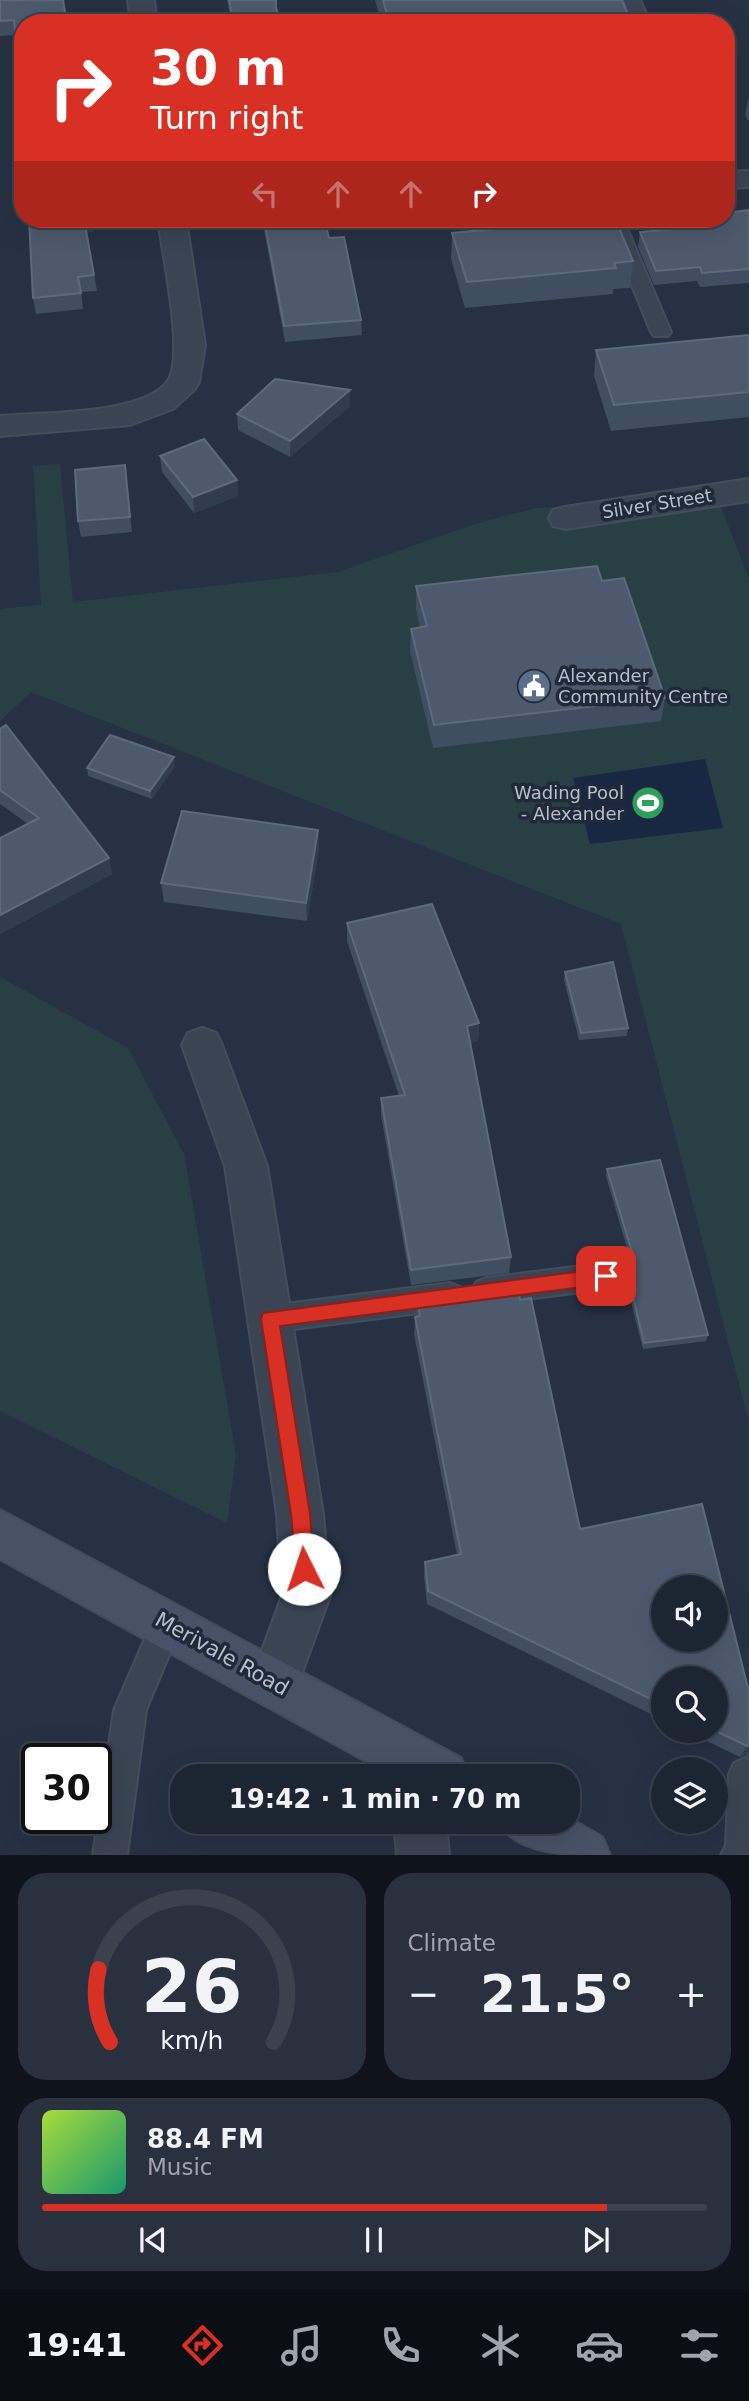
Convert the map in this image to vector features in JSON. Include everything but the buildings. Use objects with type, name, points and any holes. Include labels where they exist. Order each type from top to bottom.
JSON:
[{"type":"main road","name":"Merivale Road","points":[[0,1533],[275,1683],[412,1764]]},
{"type":"main road","points":[[543,1834],[572,1852]]},
{"type":"street","points":[[0,426],[130,415],[162,402],[184,382],[190,345],[173,228]]},
{"type":"street","name":"Silver Street","points":[[565,518],[749,490]]},
{"type":"street","points":[[202,1045],[246,1166],[300,1514],[306,1596],[275,1683]]},
{"type":"street","points":[[421,1834],[423,1855]]},
{"type":"lane","points":[[618,228],[661,332]]},
{"type":"lane","points":[[270,1319],[606,1276]]},
{"type":"lane","points":[[110,1855],[130,1710],[167,1624]]},
{"type":"lane","points":[[738,1855],[742,1845],[745,1774]]},
{"type":"green space","points":[[60,464],[73,602],[338,572],[475,524],[536,508],[663,502],[716,494],[749,579],[749,1423],[621,924],[31,692],[0,721],[0,609],[41,605],[33,466]]},
{"type":"green space","points":[[0,977],[128,1048],[184,1154],[236,1455],[227,1523],[0,1411]]},
{"type":"water","name":"Wading Pool - Alexander","points":[[705,759],[723,828],[590,844],[573,778]]},
{"type":"place","name":"Alexander Community Centre","points":[[534,686]]},
{"type":"place","name":"Wading Pool - Alexander","points":[[648,803]]},
{"type":"route","points":[[304,1569],[300,1514],[270,1319],[606,1276]]}]
